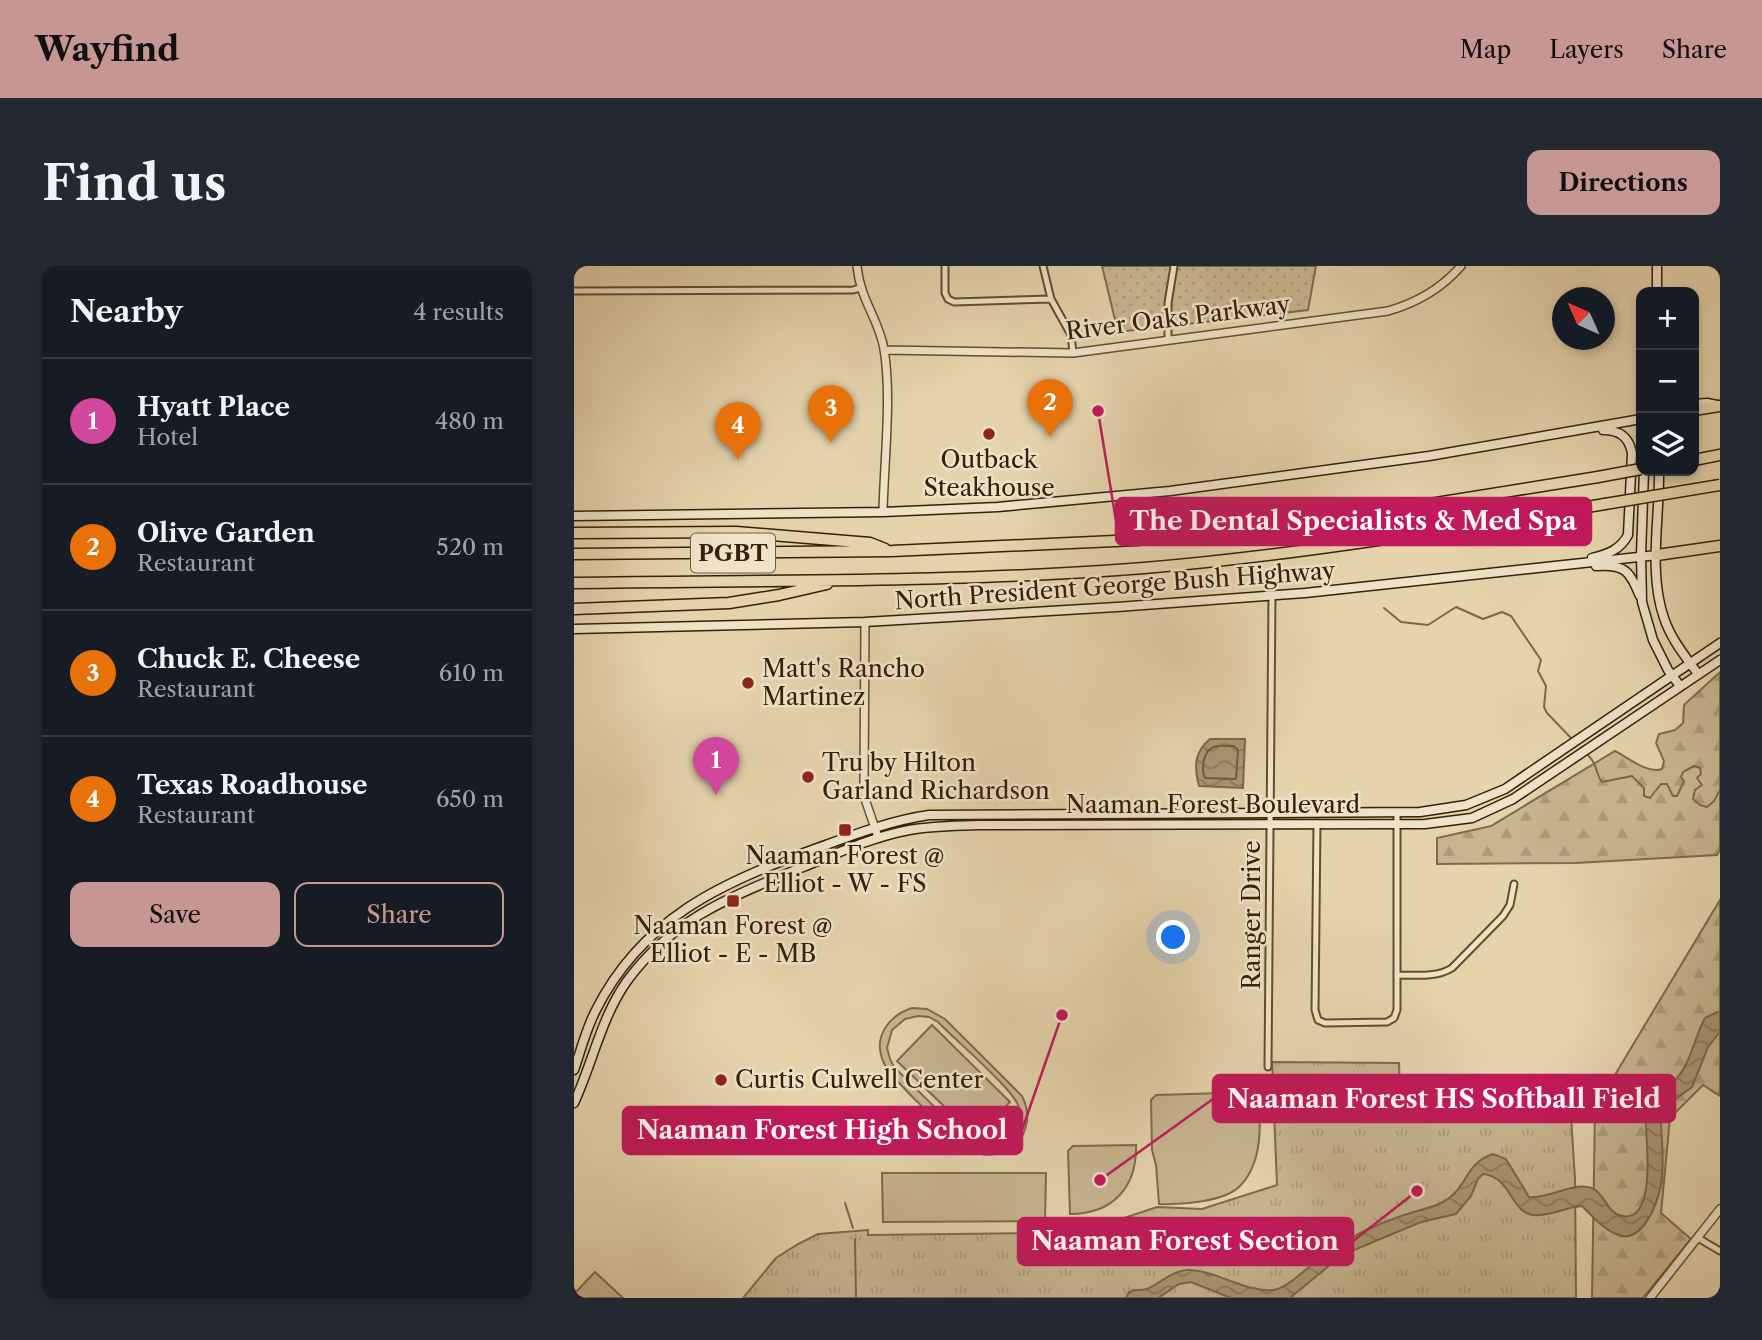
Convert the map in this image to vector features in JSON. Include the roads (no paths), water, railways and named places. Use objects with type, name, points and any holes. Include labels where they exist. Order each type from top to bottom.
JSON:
[{"type":"highway","points":[[1699,409],[1720,406]]},
{"type":"highway","points":[[1699,459],[1720,456]]},
{"type":"highway","name":"PGBT","points":[[574,554],[892,551],[1138,540],[1386,512],[1636,471]]},
{"type":"highway","name":"PGBT","points":[[574,583],[1048,574],[1216,561],[1347,546],[1720,485]]},
{"type":"highway","points":[[574,533],[736,532],[870,544],[892,551]]},
{"type":"highway","points":[[1657,555],[1720,546]]},
{"type":"highway","points":[[574,609],[729,603],[779,595],[845,579]]},
{"type":"main road","points":[[1657,266],[1657,287]]},
{"type":"main road","points":[[1699,403],[1707,402],[1720,406]]},
{"type":"main road","points":[[574,516],[883,512],[998,507],[1203,488],[1429,456],[1636,420]]},
{"type":"main road","points":[[1552,568],[1561,563],[1615,551],[1623,545],[1628,535],[1632,453],[1630,443],[1624,435],[1615,431],[1581,431]]},
{"type":"main road","points":[[1642,476],[1642,602]]},
{"type":"main road","points":[[1659,476],[1659,598],[1676,643],[1698,674]]},
{"type":"main road","name":"North President George Bush Highway","points":[[574,629],[865,622],[1272,595],[1657,555]]},
{"type":"main road","points":[[1552,568],[1558,571],[1616,565],[1625,569],[1642,602],[1653,640],[1680,686]]},
{"type":"main road","name":"Naaman Forest Boulevard","points":[[574,1070],[596,1010],[616,976],[641,945],[674,915],[711,892],[783,860],[874,827],[929,815],[1397,811],[1457,807],[1485,799],[1505,789],[1720,643]]},
{"type":"main road","name":"Naaman Forest Boulevard","points":[[574,1103],[615,999],[649,953],[676,929],[722,901],[878,837],[910,829],[980,825],[1397,824],[1472,818],[1511,800],[1720,660]]},
{"type":"main road","points":[[1505,789],[1511,800]]},
{"type":"main road","points":[[980,825],[981,814]]},
{"type":"main road","points":[[771,880],[783,860]]},
{"type":"street","points":[[857,266],[860,288],[884,350],[886,401],[883,512]]},
{"type":"street","points":[[945,266],[945,293],[948,299],[954,302],[1051,299]]},
{"type":"street","points":[[1043,266],[1051,299],[1071,335],[1073,352]]},
{"type":"street","points":[[1168,340],[1168,303],[1174,266]]},
{"type":"street","name":"River Oaks Parkway","points":[[884,350],[1073,352],[1388,311],[1421,298],[1447,280],[1461,266]]},
{"type":"street","points":[[574,291],[860,288]]},
{"type":"street","name":"Ranger Drive","points":[[1268,1067],[1272,595]]},
{"type":"street","points":[[865,622],[864,786],[866,802],[878,837]]},
{"type":"street","points":[[1317,823],[1315,1010],[1318,1020],[1325,1023],[1387,1022],[1394,1018],[1397,1010],[1397,811]]},
{"type":"street","points":[[1397,975],[1444,973],[1452,968],[1503,916],[1510,905],[1514,884]]},
{"type":"street","points":[[1650,1298],[1720,1209]]},
{"type":"street","points":[[1698,1238],[1720,1251]]},
{"type":"water","points":[[1210,739],[1245,739],[1243,788],[1199,786],[1196,772],[1198,755]]},
{"type":"water","points":[[1720,1012],[1720,1032],[1708,1047],[1692,1087],[1667,1105],[1661,1118],[1663,1168],[1659,1191],[1649,1218],[1637,1232],[1629,1236],[1610,1231],[1582,1206],[1545,1215],[1525,1212],[1500,1181],[1483,1174],[1471,1196],[1456,1214],[1421,1222],[1342,1255],[1290,1298],[1231,1298],[1191,1282],[1179,1284],[1158,1298],[1126,1298],[1132,1291],[1147,1289],[1184,1270],[1200,1271],[1262,1290],[1280,1288],[1323,1255],[1355,1236],[1392,1219],[1441,1203],[1457,1191],[1476,1164],[1493,1154],[1506,1159],[1529,1197],[1587,1187],[1598,1192],[1616,1214],[1634,1214],[1642,1203],[1648,1166],[1644,1096],[1675,1080],[1689,1059],[1705,1018]]},
{"type":"waterway","points":[[1384,608],[1401,622],[1428,625],[1456,607],[1483,619],[1502,612],[1511,616],[1541,660],[1538,671],[1546,686],[1544,707],[1571,738]]},
{"type":"waterway","points":[[1588,755],[1602,782],[1632,776],[1644,788],[1644,796],[1650,798],[1661,784],[1667,784],[1673,796],[1677,796],[1684,781],[1681,777],[1683,772],[1694,766],[1700,768],[1701,774],[1697,778],[1702,785],[1695,790],[1693,799],[1707,807],[1720,790]]},
{"type":"waterway","points":[[845,1203],[853,1228]]},
{"type":"waterway","points":[[855,1239],[856,1298]]},
{"type":"place","name":"The Dental Specialists & Med Spa","points":[[1098,411]]},
{"type":"place","name":"Outback Steakhouse","points":[[989,434]]},
{"type":"place","name":"Olive Garden","points":[[1050,437]]},
{"type":"place","name":"Chuck E. Cheese","points":[[831,443]]},
{"type":"place","name":"Texas Roadhouse","points":[[738,460]]},
{"type":"place","name":"Matt's Rancho Martinez","points":[[748,683]]},
{"type":"place","name":"Tru by Hilton Garland Richardson","points":[[808,777]]},
{"type":"place","name":"Hyatt Place","points":[[716,795]]},
{"type":"place","name":"Naaman Forest @ Elliot - W - FS","points":[[845,830]]},
{"type":"place","name":"Naaman Forest @ Elliot - E - MB","points":[[733,901]]},
{"type":"place","name":"Naaman Forest High School","points":[[1062,1015]]},
{"type":"place","name":"Curtis Culwell Center","points":[[721,1080]]},
{"type":"place","name":"Naaman Forest HS Softball Field","points":[[1100,1180]]},
{"type":"place","name":"Naaman Forest Section","points":[[1417,1191]]}]
